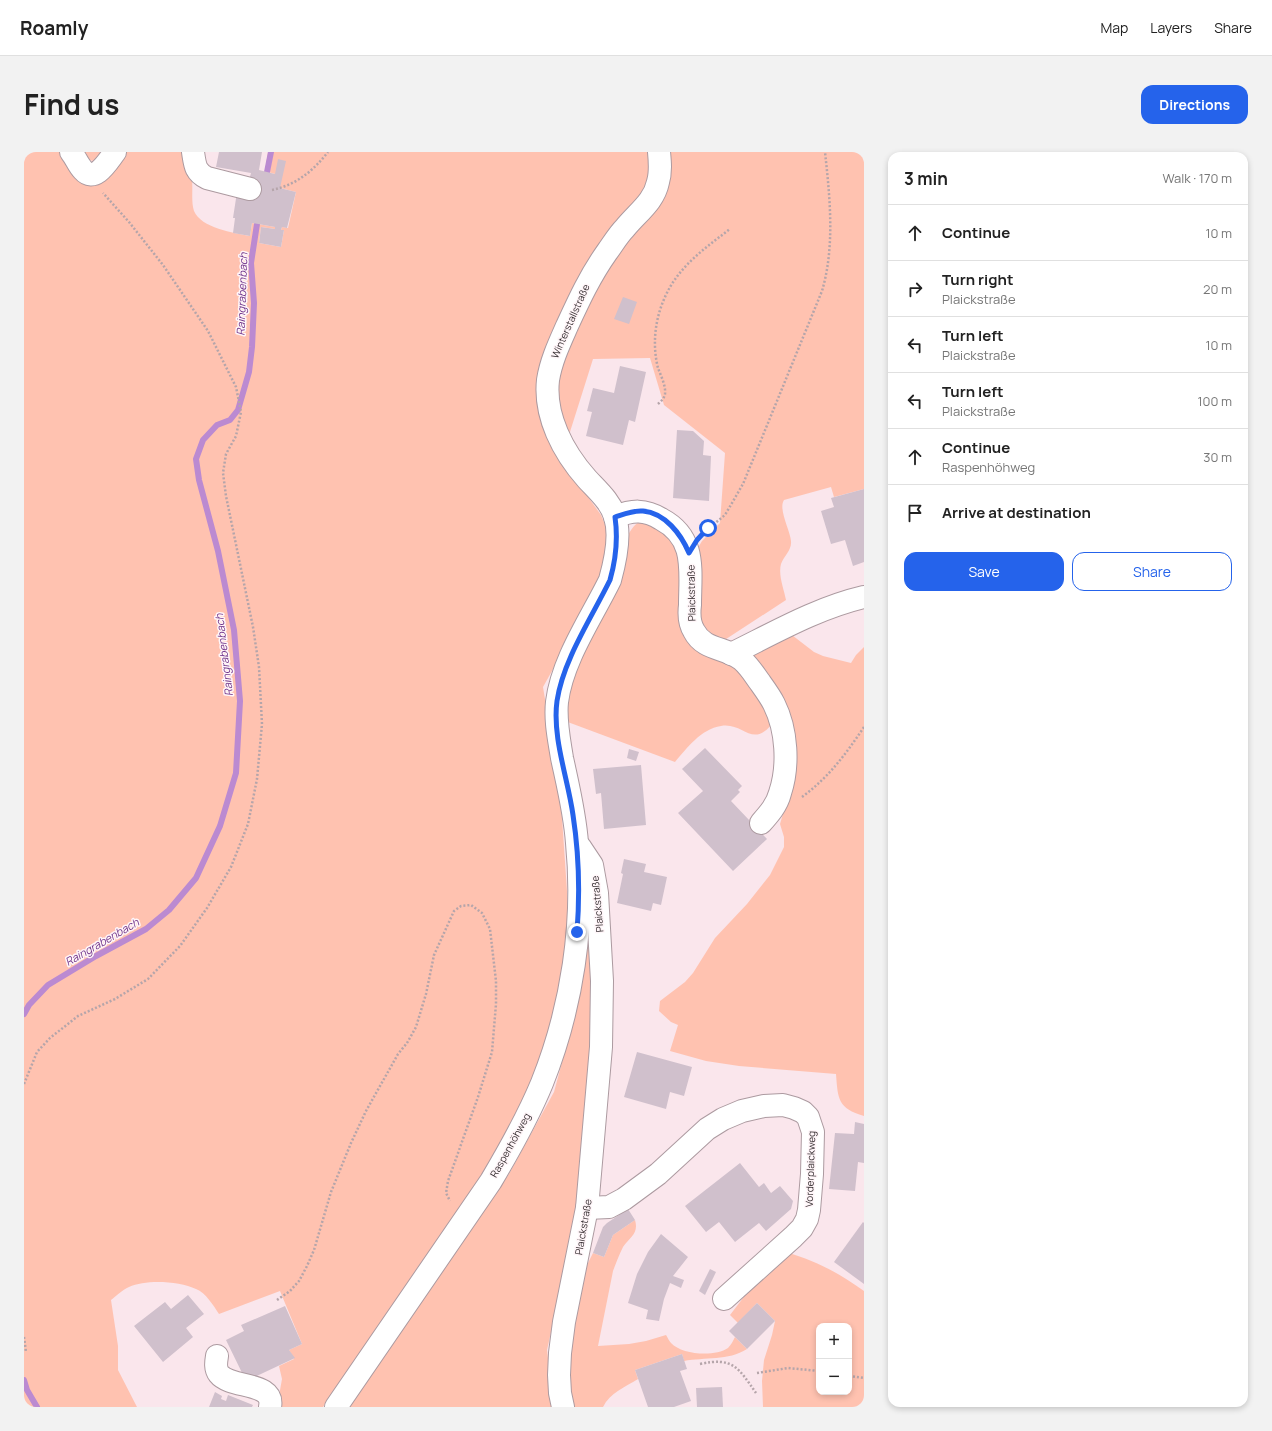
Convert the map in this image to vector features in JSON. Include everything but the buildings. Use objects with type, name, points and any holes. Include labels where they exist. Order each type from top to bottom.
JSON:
[{"type":"street","points":[[71,152],[82,169],[91,176],[96,174],[114,152]]},
{"type":"street","points":[[193,152],[195,165],[201,175],[207,178],[250,189]]},
{"type":"street","name":"Winterstallstraße","points":[[615,517],[606,501],[569,456],[560,439],[549,410],[548,381],[557,348],[586,283],[625,228],[652,197],[658,183],[660,168],[659,152]]},
{"type":"street","name":"Plaickstraße","points":[[615,517],[634,511],[643,511],[665,520],[679,533],[689,553],[691,574],[690,611],[693,630],[702,642],[742,659],[750,668],[774,704],[784,740],[784,776],[780,794],[770,813],[761,823]]},
{"type":"street","name":"Raspenhöhweg","points":[[336,1407],[491,1181],[512,1146],[542,1083],[555,1047],[565,1013],[588,902],[557,732],[557,701],[566,667],[610,580],[614,567],[616,548],[617,529],[615,517]]},
{"type":"street","points":[[730,654],[827,609],[864,596]]},
{"type":"street","name":"Plaickstraße","points":[[563,1407],[560,1394],[560,1353],[564,1322],[587,1208],[601,1047],[602,981],[588,902]]},
{"type":"street","name":"Vorderplaickweg","points":[[587,1208],[609,1207],[624,1199],[658,1174],[707,1129],[723,1119],[742,1111],[764,1106],[783,1105],[803,1112],[808,1117],[813,1132],[812,1174],[807,1220],[802,1228],[793,1237],[724,1299]]},
{"type":"street","points":[[217,1356],[216,1368],[219,1374],[228,1380],[261,1390],[270,1396],[270,1407]]},
{"type":"path","points":[[250,189],[268,190],[291,184],[311,170],[328,152]]},
{"type":"path","points":[[689,553],[701,534],[725,515],[743,484],[822,291],[828,273],[830,249],[828,180],[825,152]]},
{"type":"path","points":[[24,1084],[37,1052],[50,1038],[78,1016],[115,999],[148,979],[180,946],[207,908],[231,867],[248,824],[257,779],[262,724],[259,667],[253,626],[226,496],[223,473],[226,454],[236,436],[241,412],[236,387],[208,331],[163,265],[87,174]]},
{"type":"path","points":[[658,404],[664,397],[665,390],[655,356],[655,341],[659,312],[665,296],[673,282],[688,263],[730,229]]},
{"type":"path","points":[[796,801],[824,778],[839,763],[864,727]]},
{"type":"path","points":[[277,1300],[290,1291],[299,1281],[307,1266],[314,1250],[331,1192],[351,1143],[366,1111],[398,1054],[416,1028],[426,994],[434,955],[454,911],[461,906],[471,906],[482,913],[490,929],[496,981],[496,1004],[492,1052],[478,1097],[448,1181],[446,1193],[450,1204],[466,1217]]},
{"type":"path","points":[[24,1337],[26,1352]]},
{"type":"path","points":[[700,1364],[720,1361],[728,1363],[741,1372],[756,1393]]},
{"type":"path","points":[[757,1372],[788,1368],[816,1371]]},
{"type":"path","points":[[852,1376],[864,1378]]},
{"type":"shaded area","points":[[24,152],[63,152],[75,171],[122,152],[188,152],[192,180],[193,207],[198,217],[203,222],[219,229],[250,236],[252,223],[275,227],[275,229],[261,227],[259,243],[281,247],[284,230],[281,230],[282,227],[288,228],[296,192],[280,188],[275,174],[265,171],[268,152],[864,152],[864,489],[834,497],[831,487],[784,500],[782,509],[791,541],[788,553],[782,561],[780,568],[786,600],[720,643],[699,625],[696,551],[702,541],[720,523],[725,453],[664,405],[650,358],[593,359],[569,435],[570,472],[601,515],[606,527],[608,546],[595,594],[543,687],[560,789],[567,891],[567,953],[563,982],[537,1073],[487,1169],[418,1267],[323,1407],[277,1407],[282,1379],[279,1366],[294,1359],[289,1350],[302,1344],[280,1291],[219,1314],[209,1300],[200,1291],[181,1284],[153,1282],[136,1284],[129,1287],[111,1300],[118,1346],[118,1370],[137,1407],[24,1407]]},
{"type":"shaded area","points":[[84,152],[110,152],[99,159],[92,161],[86,157]]},
{"type":"shaded area","points":[[641,521],[645,521],[678,542],[684,607],[762,696],[771,725],[758,734],[747,733],[735,727],[729,726],[714,728],[707,731],[695,740],[675,762],[565,721],[567,691],[627,537],[634,526]]},
{"type":"shaded area","points":[[788,632],[814,652],[823,656],[851,663],[864,647],[864,1116],[849,1110],[841,1102],[836,1074],[739,1066],[706,1061],[670,1051],[678,1025],[671,1022],[659,1011],[660,1001],[685,982],[693,973],[715,938],[747,904],[770,875],[784,847],[784,837],[780,824],[789,793],[751,652]]},
{"type":"shaded area","points":[[592,914],[593,1051],[573,1233],[547,1350],[553,1398],[556,1407],[344,1407],[389,1339],[509,1174],[554,1092],[574,1018],[583,955]]},
{"type":"shaded area","points":[[635,1220],[635,1232],[623,1247],[613,1271],[598,1346],[629,1344],[666,1335],[670,1342],[676,1347],[690,1352],[707,1354],[722,1351],[729,1347],[735,1337],[747,1349],[740,1353],[724,1357],[684,1361],[682,1354],[635,1370],[638,1379],[614,1394],[603,1407],[571,1407],[569,1399],[569,1335],[583,1273],[593,1253],[604,1257],[613,1235]]},
{"type":"shaded area","points":[[785,1252],[807,1259],[826,1268],[845,1278],[864,1291],[864,1407],[763,1407],[762,1381],[764,1360],[775,1321],[757,1303],[738,1323],[730,1315],[750,1289]]},
{"type":"waterway","name":"Raingrabenbach","points":[[267,172],[271,152]]},
{"type":"waterway","name":"Raingrabenbach","points":[[24,1014],[29,1005],[48,985],[96,956],[146,929],[169,910],[196,878],[220,826],[236,773],[240,701],[234,630],[218,551],[199,480],[196,459],[203,440],[217,425],[230,420],[238,410],[249,372],[254,303],[251,263],[257,224]]},
{"type":"waterway","points":[[24,1380],[27,1390],[37,1407]]},
{"type":"route","points":[[577,932],[579,894],[577,842],[557,732],[557,701],[560,685],[566,667],[610,580],[614,567],[616,548],[617,529],[615,517],[634,511],[643,511],[665,520],[679,533],[689,553],[701,534],[708,528]]}]
